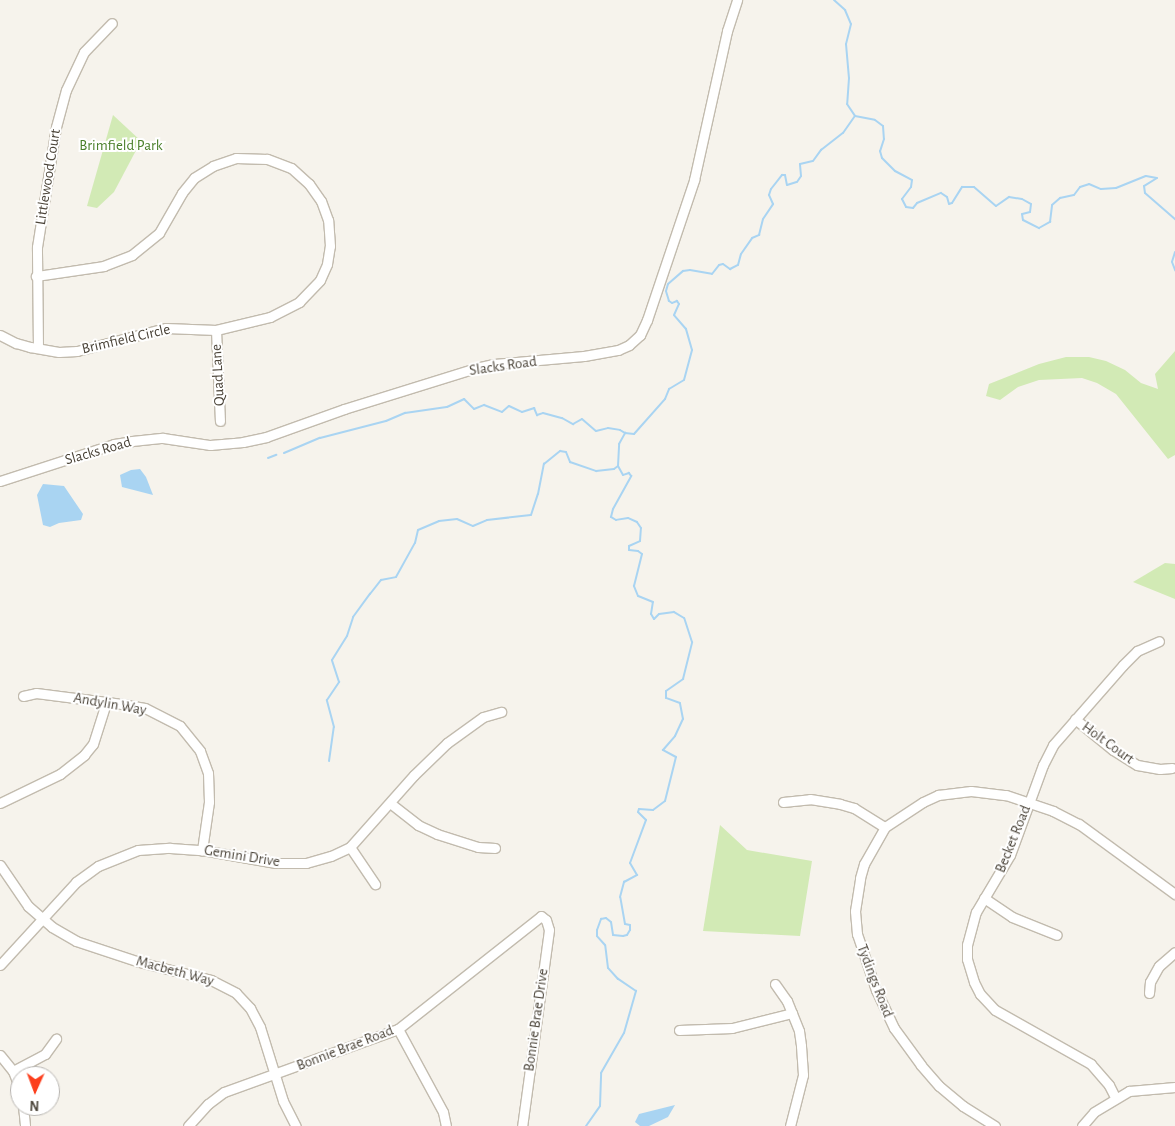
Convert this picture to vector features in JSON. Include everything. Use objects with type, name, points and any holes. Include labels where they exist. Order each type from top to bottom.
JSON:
[{"type":"street","name":"Slacks Road","points":[[0,481],[114,444],[141,439],[163,438],[210,445],[243,442],[266,437],[344,409],[476,368],[494,364],[584,356],[618,350],[629,345],[640,334],[647,320],[694,180],[727,31],[737,0]]},
{"type":"street","name":"Littlewood Court","points":[[38,348],[36,276],[38,239],[60,107],[72,74],[84,52],[112,23]]},
{"type":"street","name":"Brimfield Circle","points":[[0,335],[16,343],[59,352],[77,351],[166,328],[216,330],[248,323],[292,307],[316,285],[327,264],[331,236],[328,220],[321,201],[309,184],[298,174],[276,161],[253,157],[236,158],[203,171],[187,186],[159,233],[132,256],[104,266],[36,276]]},
{"type":"street","name":"Quad Lane","points":[[216,330],[220,421]]},
{"type":"street","name":"Becket Road","points":[[1115,1098],[1100,1074],[1091,1064],[1007,1019],[994,1010],[980,994],[970,970],[967,945],[971,923],[1010,855],[1028,802],[1053,745],[1123,664],[1137,651],[1159,641]]},
{"type":"street","name":"Andylin Way","points":[[23,696],[36,693],[145,708],[162,715],[180,726],[200,751],[206,764],[210,791],[202,850]]},
{"type":"street","points":[[0,803],[60,774],[84,755],[93,744],[106,703]]},
{"type":"street","name":"Gemini Drive","points":[[0,966],[41,918],[76,882],[98,866],[138,850],[170,848],[202,850],[276,863],[306,863],[331,856],[350,847],[414,775],[447,743],[483,717],[501,712]]},
{"type":"street","name":"Holt Court","points":[[1075,719],[1113,750],[1137,765],[1160,769],[1172,768]]},
{"type":"street","name":"Tydings Road","points":[[995,1126],[963,1106],[939,1086],[894,1028],[876,990],[858,934],[855,911],[864,864],[885,827],[923,802],[956,792],[987,791],[1028,802],[1079,824],[1175,894]]},
{"type":"street","points":[[783,802],[810,799],[840,804],[854,808],[885,827]]},
{"type":"street","points":[[390,803],[418,825],[437,834],[478,847],[495,848]]},
{"type":"street","points":[[350,847],[375,884]]},
{"type":"street","name":"Macbeth Way","points":[[0,865],[18,895],[41,918],[76,940],[139,962],[211,980],[228,987],[246,1002],[255,1016],[283,1101],[296,1126]]},
{"type":"street","points":[[984,898],[1012,917],[1057,935]]},
{"type":"street","name":"Bonnie Brae Road","points":[[188,1126],[200,1111],[219,1095],[398,1029],[541,916]]},
{"type":"street","name":"Bonnie Brae Drive","points":[[522,1126],[548,930],[546,920],[541,916]]},
{"type":"street","points":[[1149,993],[1150,982],[1159,966],[1175,952]]},
{"type":"street","points":[[775,984],[787,1001],[799,1031],[803,1075],[790,1126]]},
{"type":"street","points":[[679,1030],[740,1027],[792,1013]]},
{"type":"street","points":[[398,1029],[443,1112],[446,1126]]},
{"type":"street","points":[[22,1066],[45,1054],[56,1039]]},
{"type":"street","points":[[0,1055],[10,1067]]},
{"type":"street","points":[[1082,1126],[1094,1112],[1115,1098],[1130,1091],[1175,1087]]},
{"type":"green space","name":"Brimfield Park","points":[[113,115],[141,141],[114,192],[97,208],[87,206]]},
{"type":"green space","points":[[1175,351],[1175,455],[1168,459],[1116,394],[1097,383],[1082,378],[1039,380],[1018,387],[1000,400],[986,396],[989,384],[1039,364],[1066,357],[1089,357],[1106,361],[1125,370],[1141,383],[1158,389],[1155,374]]},
{"type":"green space","points":[[1165,563],[1175,564],[1175,599],[1133,582]]},
{"type":"green space","points":[[720,825],[747,850],[812,861],[800,936],[703,931]]},
{"type":"water","points":[[140,469],[146,477],[153,495],[122,487],[120,475],[131,470]]},
{"type":"water","points":[[43,484],[64,486],[83,514],[81,520],[59,523],[50,527],[43,525],[37,495]]},
{"type":"water","points":[[675,1105],[668,1117],[649,1126],[640,1126],[635,1122],[639,1114]]},
{"type":"waterway","points":[[834,0],[845,10],[851,24],[846,44],[849,78],[847,104],[855,116],[875,120],[883,126],[884,139],[880,151],[882,158],[895,171],[912,180],[911,187],[902,199],[906,207],[913,208],[917,203],[941,193],[947,197],[949,204],[952,203],[962,187],[974,187],[996,206],[1009,197],[1022,199],[1031,204],[1030,212],[1022,214],[1023,220],[1039,228],[1050,222],[1052,205],[1060,198],[1074,195],[1080,187],[1089,184],[1101,189],[1116,188],[1146,176],[1157,178],[1144,186],[1145,193],[1175,219]]},
{"type":"waterway","points":[[586,1126],[600,1106],[601,1073],[624,1033],[636,991],[618,979],[608,968],[605,945],[597,936],[597,930],[601,919],[606,918],[611,922],[613,935],[627,935],[630,930],[630,925],[625,924],[620,897],[624,882],[637,875],[630,863],[646,820],[638,812],[639,809],[653,810],[665,801],[676,757],[663,750],[675,736],[683,719],[680,703],[666,698],[666,691],[683,679],[692,642],[684,618],[674,612],[659,614],[654,619],[651,614],[653,602],[638,596],[634,586],[642,554],[638,551],[629,550],[629,546],[640,541],[641,528],[637,522],[628,518],[616,520],[611,517],[613,509],[631,476],[629,473],[623,475],[618,466],[619,444],[625,433],[634,434],[665,399],[669,389],[684,380],[692,350],[686,329],[674,315],[679,304],[677,301],[672,303],[669,301],[666,291],[668,284],[683,271],[690,270],[712,274],[719,265],[723,264],[730,269],[738,265],[741,254],[752,238],[759,235],[763,219],[773,204],[769,195],[771,189],[782,175],[785,175],[787,185],[797,182],[801,176],[800,164],[813,161],[821,150],[843,133],[855,116]]},
{"type":"waterway","points":[[1175,252],[1172,262],[1175,270]]},
{"type":"waterway","points":[[284,453],[320,438],[386,421],[405,413],[447,407],[464,399],[474,409],[484,405],[502,412],[509,406],[522,412],[534,408],[537,415],[543,413],[562,418],[573,424],[582,419],[596,431],[608,428],[625,433]]},
{"type":"waterway","points":[[329,761],[334,727],[327,700],[339,682],[332,660],[347,636],[353,617],[370,594],[381,580],[396,577],[415,543],[418,530],[439,521],[457,519],[473,526],[487,520],[531,515],[538,494],[544,464],[560,451],[566,452],[570,462],[596,471],[614,469],[618,466]]},
{"type":"waterway","points":[[268,458],[276,455]]}]
